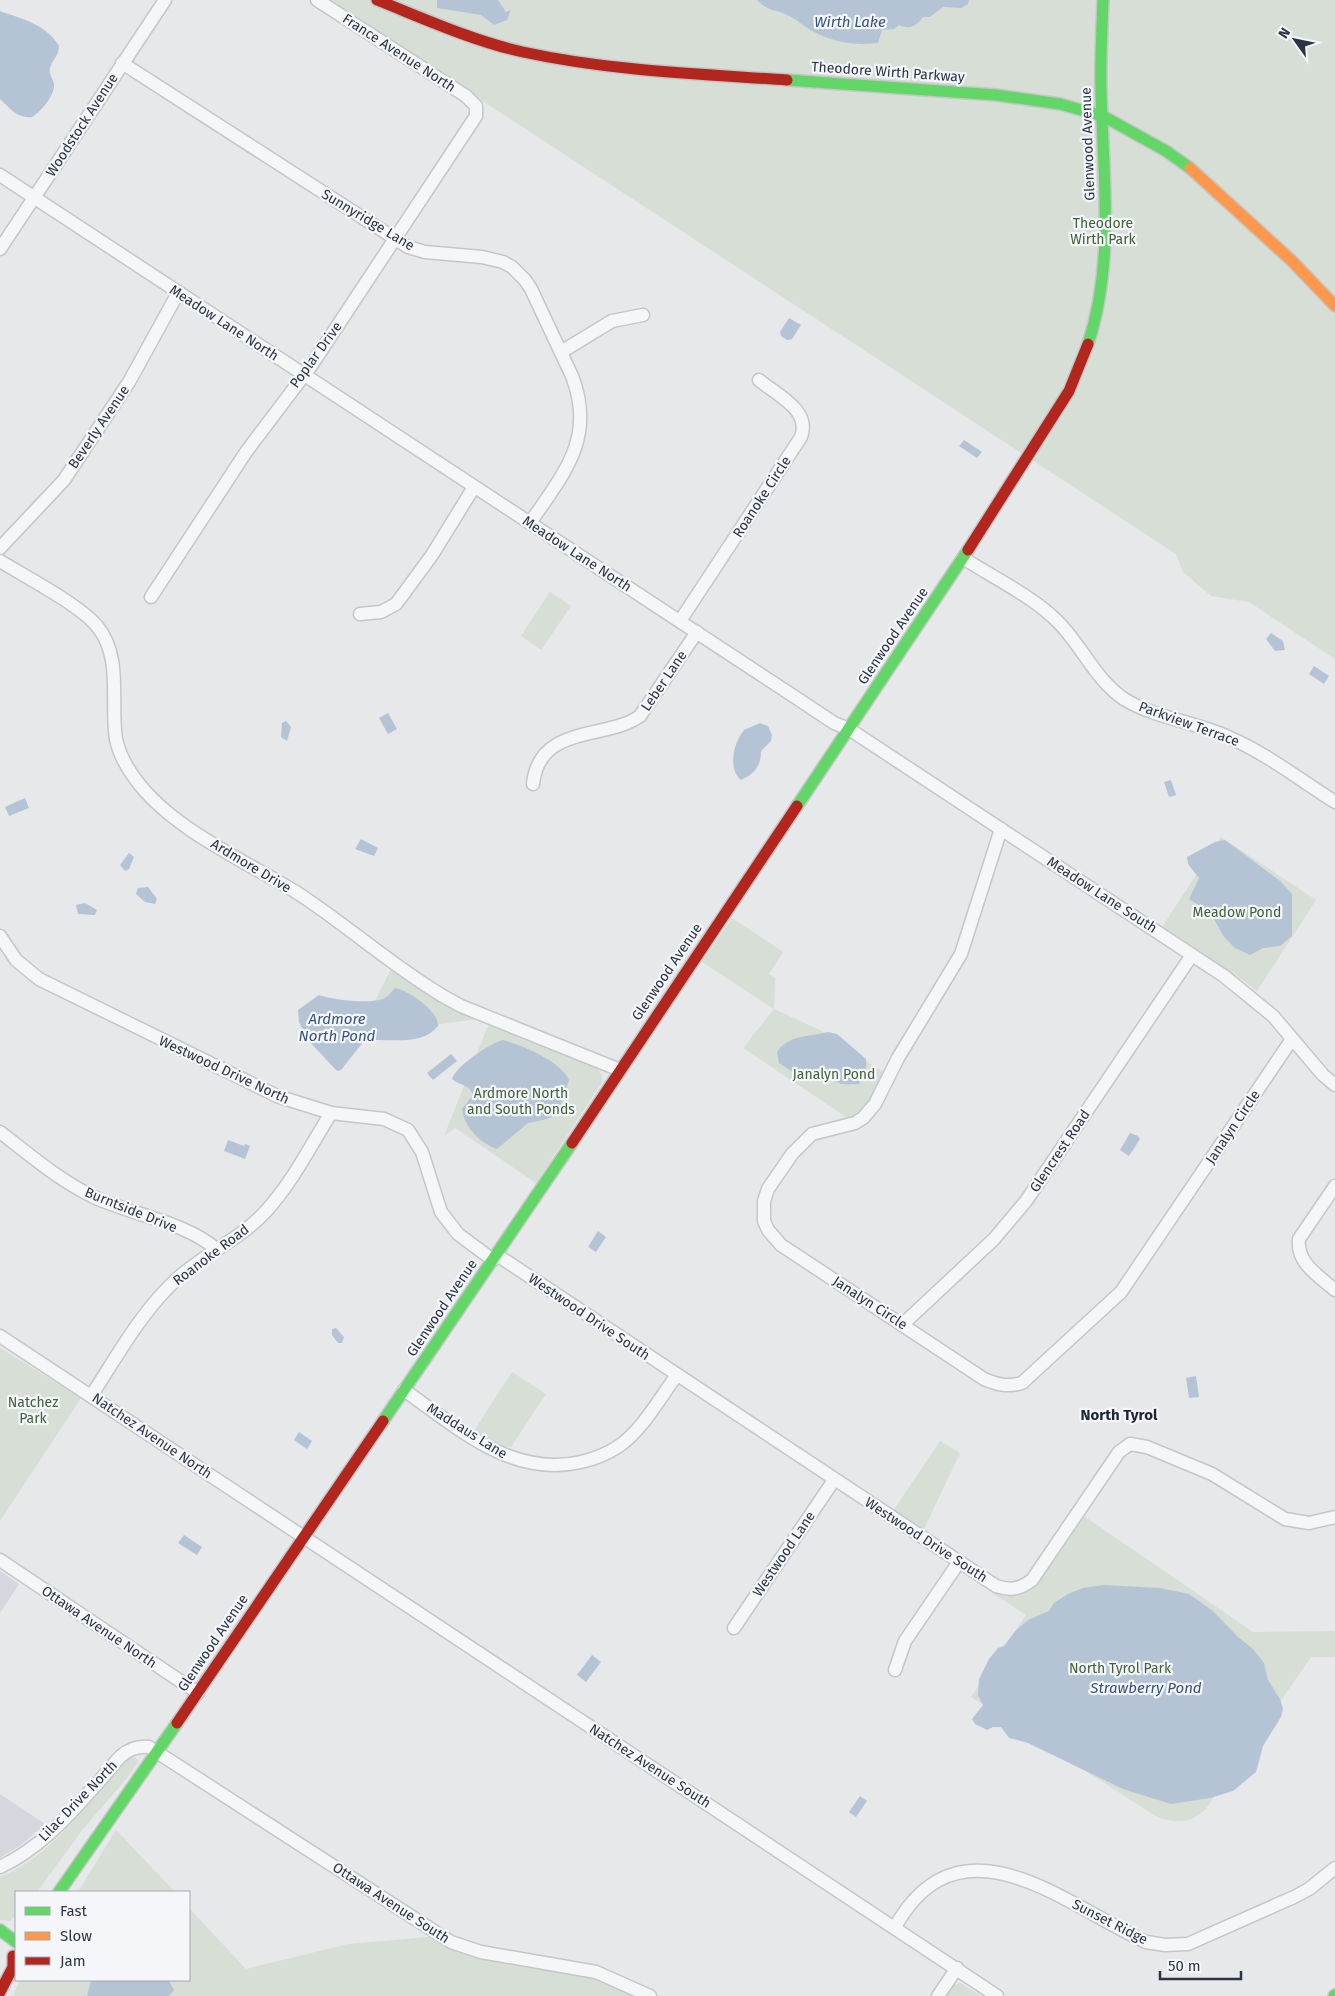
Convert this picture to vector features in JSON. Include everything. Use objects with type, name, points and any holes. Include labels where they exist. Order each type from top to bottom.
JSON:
[{"type":"main road","name":"Theodore Wirth Parkway","points":[[377,0],[467,36],[522,52],[564,60],[648,70],[996,96],[1060,104],[1103,116],[1166,151],[1193,170],[1292,261],[1335,306]]},
{"type":"main road","name":"Glenwood Avenue","points":[[60,1891],[198,1693],[303,1536],[495,1258],[963,558],[1057,413],[1071,387],[1086,351],[1103,272],[1106,225],[1101,91],[1103,0]]},
{"type":"main road","points":[[1,1931],[15,1941]]},
{"type":"main road","points":[[0,1968],[12,1953]]},
{"type":"main road","points":[[0,1992],[13,1966],[12,1953]]},
{"type":"street","name":"Woodstock Avenue","points":[[0,249],[165,0]]},
{"type":"street","name":"France Avenue North","points":[[317,0],[466,96],[477,110]]},
{"type":"street","name":"Sunnyridge Lane","points":[[122,63],[395,239],[416,250],[482,257],[503,262],[512,267],[526,280],[561,352],[577,390],[581,406],[578,438],[571,460],[530,523]]},
{"type":"street","name":"Poplar Drive","points":[[152,597],[246,452],[303,375],[474,121],[477,110]]},
{"type":"street","name":"Meadow Lane North","points":[[0,175],[697,632]]},
{"type":"street","name":"Beverly Avenue","points":[[0,548],[64,480],[129,382],[178,293]]},
{"type":"street","points":[[561,352],[612,321],[642,314]]},
{"type":"street","name":"Roanoke Circle","points":[[680,621],[801,437],[804,429],[804,422],[799,412],[759,380]]},
{"type":"street","points":[[360,614],[381,612],[396,604],[432,555],[474,487]]},
{"type":"street","name":"Parkview Terrace","points":[[963,558],[1054,617],[1073,639],[1098,675],[1123,698],[1147,710],[1228,736],[1335,802]]},
{"type":"street","name":"Ardmore Drive","points":[[0,561],[83,614],[98,627],[112,657],[115,727],[120,752],[136,780],[168,812],[211,842],[299,895],[443,996],[461,1006],[620,1070]]},
{"type":"street","points":[[697,632],[834,723],[849,729]]},
{"type":"street","name":"Leber Lane","points":[[533,784],[534,776],[541,761],[560,744],[588,732],[632,722],[640,716],[697,632]]},
{"type":"street","name":"Meadow Lane South","points":[[849,729],[1192,955],[1258,1001],[1335,1086]]},
{"type":"street","name":"Janalyn Circle","points":[[1001,829],[961,954],[898,1058],[875,1104],[855,1123],[818,1132],[806,1139],[792,1154],[768,1190],[764,1201],[764,1222],[768,1230],[781,1245],[984,1379],[1002,1385],[1012,1386],[1022,1383],[1121,1292],[1292,1039]]},
{"type":"street","name":"Westwood Drive North","points":[[0,936],[26,970],[57,989],[277,1096],[331,1113],[384,1119],[408,1130],[422,1152],[441,1212],[458,1234],[495,1258]]},
{"type":"street","name":"Glencrest Road","points":[[902,1324],[994,1239],[1026,1201],[1192,955]]},
{"type":"street","name":"Roanoke Road","points":[[91,1396],[156,1300],[180,1276],[242,1232],[266,1211],[331,1113]]},
{"type":"street","name":"Burntside Drive","points":[[0,1132],[77,1188],[113,1205],[192,1234],[216,1249]]},
{"type":"street","points":[[1335,1186],[1299,1239],[1298,1246],[1303,1260],[1335,1290]]},
{"type":"street","name":"Westwood Drive South","points":[[495,1258],[677,1375],[996,1586],[1010,1590],[1025,1586],[1038,1573],[1119,1452],[1130,1444],[1147,1447],[1212,1474],[1285,1519],[1309,1523],[1335,1517]]},
{"type":"street","name":"Natchez Avenue North","points":[[0,1336],[303,1536]]},
{"type":"street","name":"Maddaus Lane","points":[[404,1390],[499,1454],[528,1464],[554,1466],[597,1458],[620,1446],[640,1424],[677,1375]]},
{"type":"street","name":"Westwood Lane","points":[[734,1628],[834,1480]]},
{"type":"street","name":"Natchez Avenue South","points":[[303,1536],[997,1996]]},
{"type":"street","name":"Ottawa Avenue North","points":[[0,1560],[198,1693]]},
{"type":"street","points":[[895,1670],[906,1642],[959,1562]]},
{"type":"street","name":"Lilac Drive North","points":[[0,1866],[23,1854],[49,1833],[122,1755],[142,1746],[158,1751]]},
{"type":"street","name":"Ottawa Avenue South","points":[[158,1751],[451,1942],[482,1952],[596,1972],[650,1996]]},
{"type":"street","name":"Sunset Ridge","points":[[895,1927],[912,1902],[932,1884],[959,1872],[980,1870],[1006,1874],[1033,1883],[1146,1942],[1165,1945],[1188,1944],[1294,1897],[1335,1868]]},
{"type":"street","points":[[938,1996],[957,1968]]},
{"type":"shaded area","points":[[0,1571],[19,1584],[0,1613]]},
{"type":"shaded area","points":[[0,1794],[45,1824],[21,1845],[0,1858]]},
{"type":"green space","name":"Theodore Wirth Park","points":[[328,0],[1335,0],[1335,659],[1249,602],[1211,596],[1183,572],[1176,554]]},
{"type":"green space","points":[[550,592],[571,606],[541,650],[521,636]]},
{"type":"green space","name":"Meadow Pond","points":[[1221,837],[1316,900],[1257,991],[1162,927]]},
{"type":"green space","points":[[732,918],[783,952],[769,974],[775,978],[774,1009],[702,962]]},
{"type":"green space","points":[[391,969],[478,1019],[358,1035]]},
{"type":"green space","name":"Janalyn Pond","points":[[774,1009],[820,1030],[883,1072],[871,1099],[853,1118],[849,1119],[743,1048]]},
{"type":"green space","name":"Ardmore North and South Ponds","points":[[489,1023],[587,1063],[596,1068],[601,1075],[602,1082],[536,1183],[455,1128],[444,1136]]},
{"type":"green space","name":"Natchez Park","points":[[0,1348],[81,1398],[0,1521]]},
{"type":"green space","points":[[512,1372],[546,1394],[511,1447],[500,1447],[474,1431]]},
{"type":"green space","points":[[940,1441],[960,1453],[923,1531],[893,1511]]},
{"type":"green space","name":"Strawberry Pond","points":[[1084,1516],[1253,1632],[1335,1631],[1335,1657],[1311,1657],[1208,1806],[1190,1819],[1176,1821],[1154,1815],[971,1697],[1026,1615],[991,1592],[1014,1596],[1032,1588],[1045,1573]]},
{"type":"green space","points":[[133,1756],[139,1761],[127,1778],[83,1829],[38,1891],[15,1891],[15,1916],[10,1921],[0,1920],[0,1877],[17,1869],[51,1844],[82,1812],[121,1763]]},
{"type":"green space","points":[[116,1830],[174,1891],[79,1891]]},
{"type":"green space","points":[[190,1909],[246,1969],[348,1944],[428,1937],[458,1952],[589,1976],[639,1996],[169,1996],[173,1986],[170,1981],[190,1981]]},
{"type":"green space","points":[[20,1981],[91,1981],[87,1996],[15,1996],[14,1992]]},
{"type":"green space","points":[[960,1983],[981,1996],[946,1996],[954,1985]]},
{"type":"water","points":[[437,0],[498,0],[506,12],[511,10],[507,20],[494,25],[481,15],[437,8]]},
{"type":"water","name":"Wirth Lake","points":[[757,0],[969,0],[968,4],[961,8],[943,7],[930,17],[923,17],[912,26],[899,25],[894,29],[882,30],[878,43],[861,44],[837,41],[810,30],[791,17],[765,7]]},
{"type":"water","points":[[0,11],[40,27],[59,46],[58,53],[50,70],[54,88],[50,98],[36,115],[32,117],[18,115],[0,99]]},
{"type":"water","points":[[789,318],[801,325],[792,339],[787,340],[781,336],[780,332]]},
{"type":"water","points":[[964,440],[982,452],[977,458],[959,446]]},
{"type":"water","points":[[1271,633],[1283,641],[1285,650],[1275,651],[1266,639]]},
{"type":"water","points":[[1314,666],[1329,676],[1324,684],[1309,674]]},
{"type":"water","points":[[388,713],[397,729],[388,734],[379,718]]},
{"type":"water","points":[[286,721],[291,727],[287,741],[281,737],[282,723]]},
{"type":"water","points":[[760,723],[768,726],[772,735],[771,741],[761,751],[760,761],[756,769],[741,780],[734,769],[733,762],[737,741],[744,730]]},
{"type":"water","points":[[1171,780],[1176,795],[1169,797],[1164,782]]},
{"type":"water","points":[[25,798],[29,808],[9,816],[5,807]]},
{"type":"water","points":[[361,839],[378,848],[374,856],[355,849]]},
{"type":"water","name":"Meadow Pond","points":[[1225,840],[1280,881],[1292,894],[1292,936],[1280,946],[1263,948],[1250,955],[1235,948],[1224,937],[1210,912],[1189,899],[1199,878],[1188,864],[1187,857],[1215,842]]},
{"type":"water","points":[[129,853],[134,857],[129,869],[125,871],[120,865]]},
{"type":"water","points":[[148,887],[157,899],[155,904],[145,902],[136,894],[138,888]]},
{"type":"water","points":[[85,903],[97,910],[95,915],[78,914],[76,905]]},
{"type":"water","name":"Ardmore North Pond","points":[[395,988],[415,997],[429,1008],[437,1020],[438,1026],[431,1033],[413,1039],[364,1041],[341,1070],[337,1071],[308,1040],[299,1022],[298,1010],[319,995],[342,1000],[369,1001],[385,998]]},
{"type":"water","name":"Janalyn Pond","points":[[828,1032],[837,1034],[866,1059],[866,1070],[859,1084],[839,1083],[830,1075],[822,1072],[803,1079],[779,1063],[777,1052],[788,1042],[800,1037]]},
{"type":"water","points":[[503,1040],[530,1050],[550,1061],[565,1073],[569,1080],[558,1113],[547,1119],[528,1123],[497,1149],[485,1143],[469,1128],[462,1109],[473,1095],[472,1091],[452,1079],[460,1068],[474,1056]]},
{"type":"water","points":[[451,1054],[457,1061],[433,1080],[427,1073]]},
{"type":"water","points":[[1130,1133],[1138,1136],[1140,1139],[1129,1156],[1120,1150]]},
{"type":"water","points":[[228,1140],[244,1146],[245,1144],[250,1146],[245,1159],[224,1151]]},
{"type":"water","points":[[598,1231],[606,1237],[596,1252],[588,1247]]},
{"type":"water","points":[[336,1328],[344,1337],[342,1343],[338,1343],[332,1335],[332,1329]]},
{"type":"water","points":[[1196,1376],[1199,1397],[1189,1398],[1186,1378]]},
{"type":"water","points":[[299,1432],[312,1441],[307,1449],[294,1440]]},
{"type":"water","points":[[184,1535],[202,1547],[197,1555],[178,1543]]},
{"type":"water","name":"Strawberry Pond","points":[[1103,1585],[1160,1588],[1189,1594],[1213,1611],[1238,1637],[1253,1649],[1264,1663],[1268,1680],[1280,1699],[1283,1709],[1281,1717],[1263,1746],[1256,1772],[1233,1791],[1210,1798],[1171,1804],[1123,1789],[1028,1743],[1009,1738],[1001,1727],[993,1727],[987,1730],[975,1724],[972,1719],[983,1705],[978,1696],[979,1679],[989,1659],[998,1648],[1004,1646],[1016,1630],[1028,1620],[1049,1611],[1054,1603],[1068,1594],[1083,1588]]},
{"type":"water","points":[[592,1655],[601,1662],[586,1682],[577,1675]]},
{"type":"water","points":[[860,1796],[867,1801],[856,1817],[849,1812]]},
{"type":"water","points":[[91,1981],[170,1981],[174,1990],[169,1996],[87,1996]]},
{"type":"traffic: fast","points":[[1088,344],[1102,282],[1105,250],[1105,186],[1101,80],[1103,0]]},
{"type":"traffic: fast","points":[[787,80],[996,95],[1060,104],[1103,116],[1166,151],[1190,168]]},
{"type":"traffic: fast","points":[[797,806],[968,550]]},
{"type":"traffic: fast","points":[[383,1421],[572,1143]]},
{"type":"traffic: fast","points":[[60,1891],[177,1723]]},
{"type":"traffic: fast","points":[[0,1930],[15,1941]]},
{"type":"traffic: slow","points":[[1190,168],[1292,261],[1335,306]]},
{"type":"traffic: jam","points":[[377,0],[449,29],[523,52],[622,68],[787,80]]},
{"type":"traffic: jam","points":[[968,550],[1069,391],[1088,344]]},
{"type":"traffic: jam","points":[[572,1143],[797,806]]},
{"type":"traffic: jam","points":[[177,1723],[383,1421]]},
{"type":"traffic: jam","points":[[0,1992],[13,1967],[13,1956]]},
{"type":"district","name":"North Tyrol","points":[[1119,1415]]},
{"type":"park label","name":"North Tyrol Park","points":[[1120,1668]]}]
